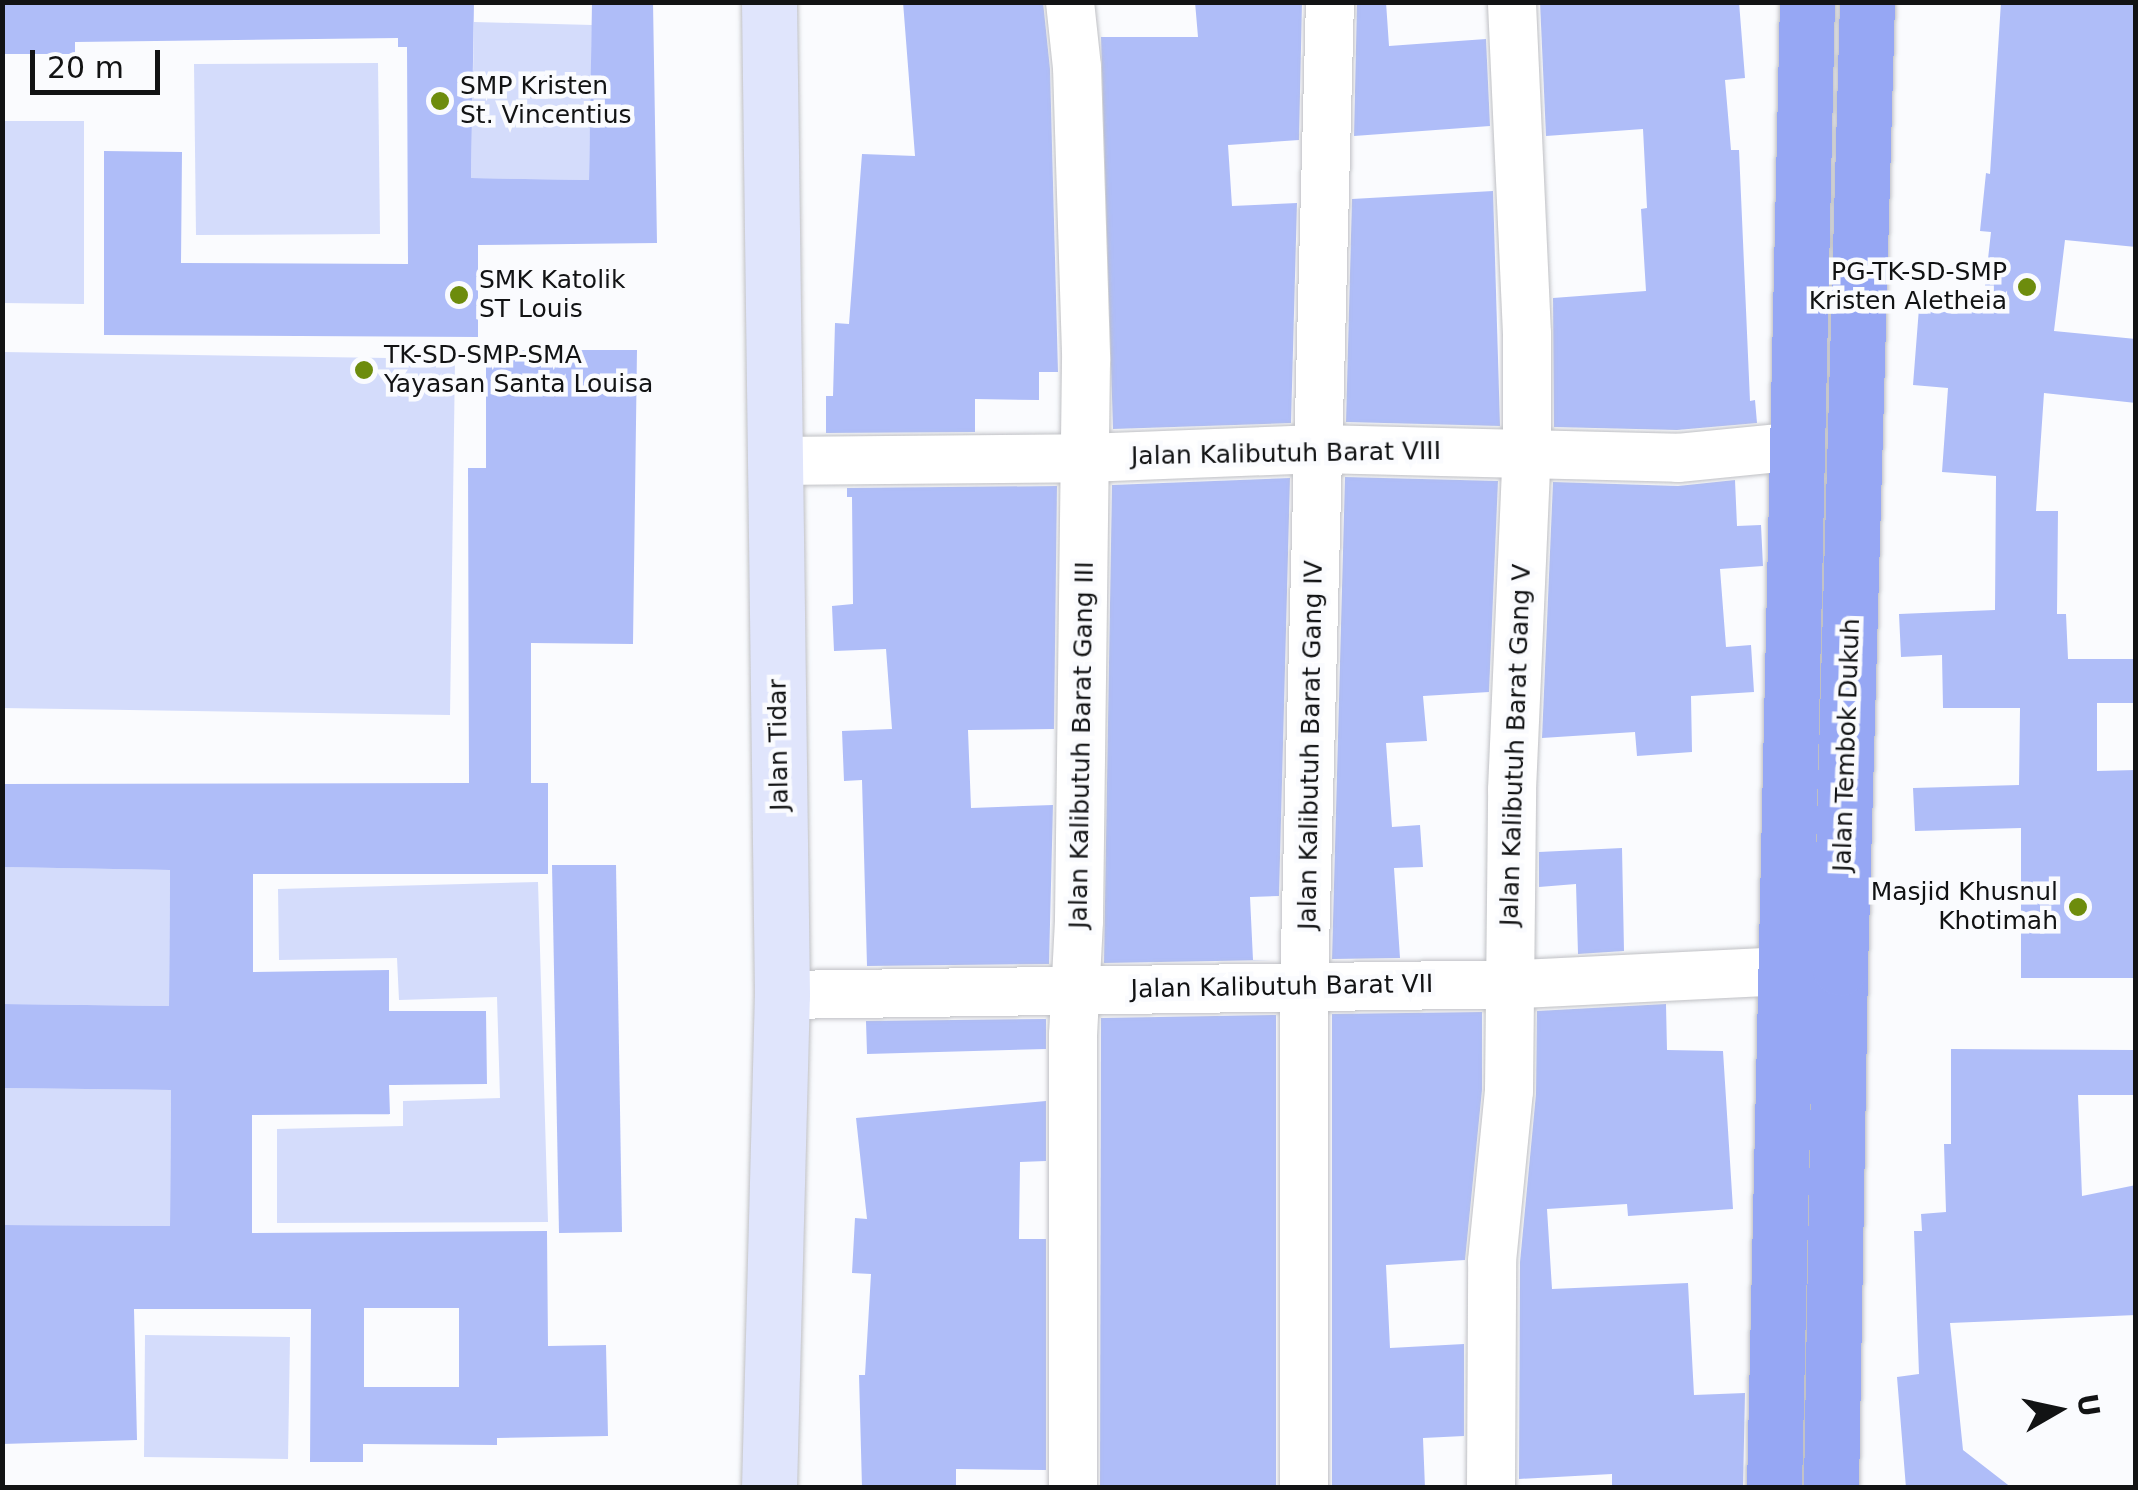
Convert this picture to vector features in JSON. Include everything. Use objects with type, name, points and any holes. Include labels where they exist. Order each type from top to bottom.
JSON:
[{"type":"highway","points":[[1774,1488],[1782,971],[1799,446],[1807,2]]},
{"type":"highway","name":"Jalan Tembok Dukuh","points":[[1831,1488],[1840,988],[1867,2]]},
{"type":"street","name":"Jalan Tidar","points":[[769,2],[772,462],[782,995],[769,1488]]},
{"type":"street","name":"Jalan Kalibutuh Barat Gang III","points":[[1070,2],[1076,67],[1086,458],[1072,1488]]},
{"type":"street","name":"Jalan Kalibutuh Barat Gang IV","points":[[1304,1488],[1304,987],[1330,2]]},
{"type":"street","name":"Jalan Kalibutuh Barat Gang V","points":[[1491,1488],[1492,1261],[1509,1092],[1508,984],[1528,334],[1512,2]]},
{"type":"street","name":"Jalan Kalibutuh Barat VIII","points":[[772,462],[1086,458],[1319,449],[1678,458],[1799,446]]},
{"type":"street","name":"Jalan Kalibutuh Barat VII","points":[[782,995],[1508,984],[1782,971]]},
{"type":"shaded area","points":[[474,22],[592,25],[589,180],[471,178]]},
{"type":"shaded area","points":[[378,63],[380,234],[196,235],[194,64]]},
{"type":"shaded area","points":[[3,121],[84,121],[84,304],[3,303]]},
{"type":"shaded area","points":[[3,352],[455,359],[450,715],[3,708]]},
{"type":"shaded area","points":[[3,867],[170,870],[169,1006],[3,1004]]},
{"type":"shaded area","points":[[538,882],[548,1222],[277,1223],[277,1129],[403,1126],[403,1101],[500,1098],[497,997],[399,1000],[397,958],[279,960],[278,889]]},
{"type":"shaded area","points":[[3,1088],[171,1090],[170,1226],[3,1225]]},
{"type":"shaded area","points":[[145,1335],[290,1337],[288,1459],[144,1457]]},
{"type":"building","points":[[2,2],[474,2],[471,178],[589,180],[592,2],[653,2],[657,243],[478,245],[478,337],[104,335],[104,151],[182,152],[181,263],[408,264],[407,47],[398,47],[398,38],[75,42],[75,54],[2,54]]},
{"type":"building","points":[[903,2],[1043,2],[1050,69],[1058,372],[1039,372],[1039,400],[975,399],[975,432],[826,433],[826,396],[833,396],[835,323],[849,324],[862,154],[915,156]]},
{"type":"building","points":[[1195,2],[1302,2],[1299,140],[1228,145],[1232,206],[1297,203],[1291,423],[1113,429],[1101,37],[1198,37]]},
{"type":"building","points":[[1357,2],[1386,2],[1389,46],[1486,39],[1490,126],[1354,136]]},
{"type":"building","points":[[1540,2],[1739,2],[1745,78],[1725,80],[1731,150],[1739,150],[1750,401],[1755,400],[1757,423],[1677,430],[1554,427],[1553,298],[1646,291],[1641,209],[1647,208],[1643,129],[1546,136]]},
{"type":"building","points":[[2001,2],[2136,2],[2136,247],[2065,240],[2054,331],[2136,339],[2136,403],[2044,393],[2036,511],[2058,511],[2057,614],[2066,614],[2068,659],[2136,659],[2136,703],[2097,703],[2097,771],[2136,770],[2136,978],[2021,978],[2021,828],[1915,831],[1913,788],[2019,785],[2020,708],[1943,708],[1942,655],[1901,657],[1899,614],[1995,610],[1996,476],[1942,472],[1948,388],[1913,385],[1919,308],[1982,313],[1991,232],[1980,231],[1986,173],[1990,174]]},
{"type":"building","points":[[1493,191],[1500,426],[1346,422],[1352,199]]},
{"type":"building","points":[[486,350],[637,350],[633,644],[531,643],[531,783],[548,783],[548,874],[253,874],[253,972],[389,970],[389,1011],[486,1011],[487,1084],[389,1085],[390,1114],[252,1115],[252,1233],[547,1231],[548,1346],[606,1345],[608,1436],[497,1438],[497,1445],[363,1444],[363,1462],[310,1462],[311,1309],[134,1309],[137,1440],[2,1444],[2,1225],[170,1226],[171,1090],[2,1088],[2,1004],[169,1006],[170,870],[2,867],[2,784],[469,783],[468,468],[486,468]],"holes":[[[364,1308],[459,1308],[459,1387],[364,1387]]]},
{"type":"building","points":[[1345,477],[1498,481],[1489,692],[1423,696],[1427,741],[1386,743],[1392,827],[1420,825],[1423,867],[1394,868],[1400,958],[1332,959]]},
{"type":"building","points":[[1290,478],[1279,896],[1250,897],[1253,960],[1277,960],[1104,963],[1112,485]]},
{"type":"building","points":[[1735,480],[1737,526],[1761,525],[1763,566],[1720,569],[1726,647],[1751,645],[1754,692],[1691,696],[1692,752],[1637,756],[1635,732],[1542,738],[1553,482],[1678,486]]},
{"type":"building","points":[[1057,486],[1054,729],[968,730],[971,808],[1053,805],[1049,964],[867,966],[862,780],[844,781],[842,731],[892,729],[886,649],[834,651],[832,606],[853,604],[852,497],[847,497],[847,488]]},
{"type":"building","points":[[1622,848],[1624,951],[1578,954],[1576,884],[1539,887],[1539,852]]},
{"type":"building","points":[[552,865],[616,865],[622,1232],[559,1233]]},
{"type":"building","points":[[1666,1004],[1667,1050],[1723,1051],[1733,1209],[1628,1216],[1627,1204],[1547,1209],[1552,1289],[1688,1283],[1694,1395],[1745,1393],[1743,1488],[1612,1488],[1612,1474],[1519,1479],[1520,1262],[1536,1094],[1537,1011]]},
{"type":"building","points":[[1482,1012],[1482,1090],[1465,1260],[1386,1265],[1390,1348],[1464,1344],[1464,1436],[1423,1438],[1425,1488],[1332,1488],[1332,1014]]},
{"type":"building","points":[[1276,1015],[1276,1488],[1100,1488],[1101,1018]]},
{"type":"building","points":[[1046,1019],[1046,1049],[867,1054],[866,1021]]},
{"type":"building","points":[[1951,1049],[2136,1050],[2136,1095],[2078,1095],[2082,1196],[2136,1185],[2136,1315],[1950,1323],[1963,1450],[2012,1488],[1906,1488],[1897,1377],[1919,1374],[1914,1231],[1922,1231],[1921,1214],[1946,1212],[1944,1144],[1951,1144]]},
{"type":"building","points":[[1046,1101],[1046,1161],[1020,1162],[1019,1239],[1046,1239],[1046,1470],[956,1469],[956,1488],[862,1488],[859,1375],[865,1375],[871,1274],[852,1273],[855,1218],[867,1219],[856,1118]]},
{"type":"place","name":"SMP Kristen St. Vincentius","points":[[440,101]]},
{"type":"place","name":"PG-TK-SD-SMP Kristen Aletheia","points":[[2027,287]]},
{"type":"place","name":"SMK Katolik ST Louis","points":[[459,295]]},
{"type":"place","name":"TK-SD-SMP-SMA Yayasan Santa Louisa","points":[[364,370]]},
{"type":"place","name":"Masjid Khusnul Khotimah","points":[[2078,907]]}]
